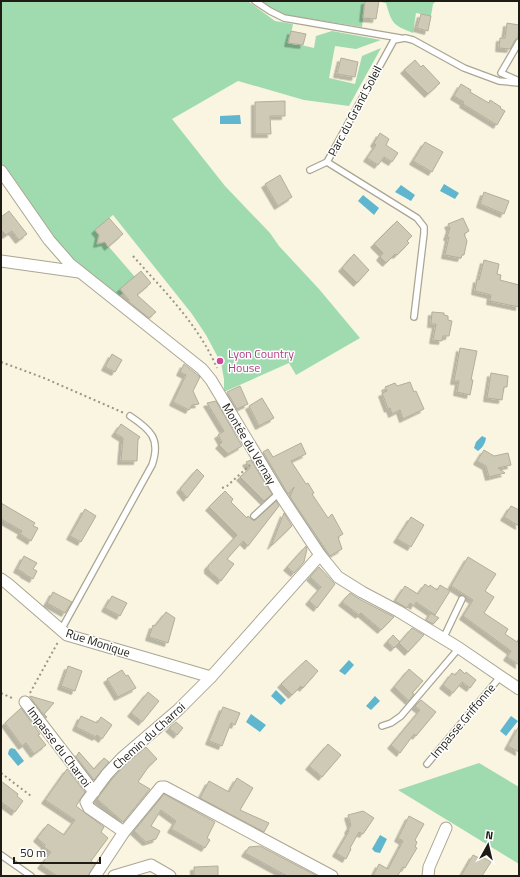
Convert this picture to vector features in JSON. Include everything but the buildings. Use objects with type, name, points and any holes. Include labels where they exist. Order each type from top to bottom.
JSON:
[{"type":"street","name":"Montée du Vernay","points":[[1,171],[49,240],[79,272],[202,369],[211,380],[279,493],[320,555],[340,578],[460,648],[519,689]]},
{"type":"street","points":[[1,261],[79,272]]},
{"type":"street","name":"Chemin du Charroi","points":[[124,832],[89,808],[86,802],[107,774],[122,758],[178,710],[211,676],[320,555]]},
{"type":"street","name":"Rue Monique","points":[[1,579],[67,635],[211,676]]},
{"type":"street","name":"Impasse du Charroi","points":[[25,702],[94,792]]},
{"type":"street","points":[[96,876],[124,832],[161,787],[165,787],[332,876]]},
{"type":"street","points":[[428,876],[429,867],[446,828]]},
{"type":"street","points":[[114,876],[151,865],[170,876]]},
{"type":"lane","points":[[255,1],[270,12],[284,18],[413,40],[464,68],[499,81],[519,82]]},
{"type":"lane","name":"Parc du Grand Soleil","points":[[400,38],[394,40],[391,45],[327,162],[417,218],[424,227],[414,317]]},
{"type":"lane","points":[[519,42],[501,73],[519,82]]},
{"type":"lane","points":[[310,170],[327,162]]},
{"type":"lane","points":[[62,631],[155,457],[154,441],[151,433],[146,426],[130,416]]},
{"type":"lane","points":[[254,516],[279,493]]},
{"type":"lane","points":[[443,639],[462,599]]},
{"type":"lane","points":[[382,726],[391,723],[401,716],[460,648]]},
{"type":"lane","name":"Impasse Griffonne","points":[[427,764],[500,677]]},
{"type":"lane","points":[[1,855],[31,876]]},
{"type":"path","points":[[133,256],[190,321],[202,338],[218,372]]},
{"type":"path","points":[[1,362],[44,378],[130,416]]},
{"type":"path","points":[[222,488],[258,458]]},
{"type":"path","points":[[1,693],[21,703],[25,702],[62,631]]},
{"type":"path","points":[[1,773],[31,796]]},
{"type":"green space","points":[[1,1],[248,1],[275,21],[293,24],[289,43],[314,48],[316,36],[332,31],[381,40],[356,49],[335,46],[329,78],[355,84],[362,56],[381,48],[349,106],[304,100],[238,81],[172,119],[225,186],[270,233],[279,246],[319,289],[360,338],[296,375],[289,363],[224,392],[224,379],[221,363],[206,335],[192,314],[113,215],[95,230],[101,238],[98,239],[98,242],[103,240],[135,277],[120,289],[123,293],[117,298],[67,257],[1,163]]},
{"type":"green space","points":[[260,1],[365,1],[362,27],[279,14]]},
{"type":"green space","points":[[376,1],[436,1],[433,4],[431,16],[416,13],[413,33],[397,26],[392,20],[386,3]]},
{"type":"green space","points":[[479,763],[519,787],[519,864],[398,790]]},
{"type":"water","points":[[240,115],[241,124],[220,124],[220,116]]},
{"type":"water","points":[[444,184],[459,193],[455,199],[440,191]]},
{"type":"water","points":[[401,185],[415,195],[411,201],[395,192]]},
{"type":"water","points":[[363,195],[379,208],[374,215],[358,201]]},
{"type":"water","points":[[482,436],[486,438],[486,440],[481,449],[478,451],[474,448],[476,442]]},
{"type":"water","points":[[349,660],[354,665],[345,675],[339,671]]},
{"type":"water","points":[[276,690],[286,700],[281,705],[271,696]]},
{"type":"water","points":[[375,696],[380,701],[371,710],[366,706]]},
{"type":"water","points":[[251,714],[266,725],[260,732],[246,722]]},
{"type":"water","points":[[511,716],[518,721],[506,736],[500,731]]},
{"type":"water","points":[[11,748],[15,749],[24,761],[18,766],[8,754]]},
{"type":"water","points":[[380,835],[387,839],[380,853],[375,852],[372,849]]},
{"type":"place","name":"Lyon Country House","points":[[220,361]]}]
